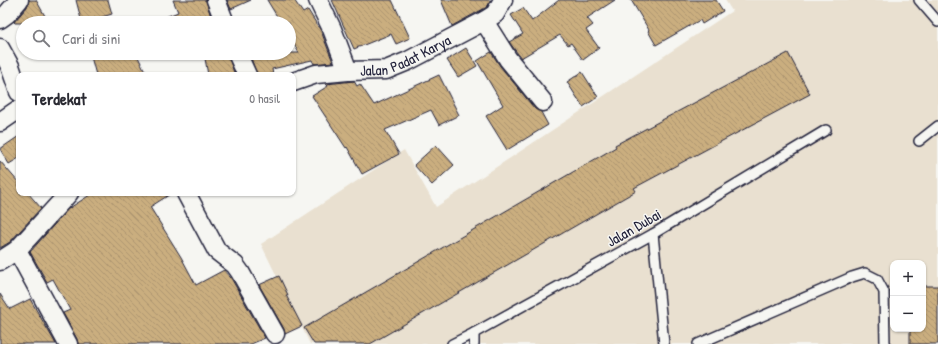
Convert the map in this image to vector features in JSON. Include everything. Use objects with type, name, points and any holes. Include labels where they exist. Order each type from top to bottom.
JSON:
[{"type":"street","points":[[0,19],[7,14],[19,0]]},
{"type":"street","points":[[216,0],[222,16]]},
{"type":"street","points":[[318,0],[332,29],[348,71]]},
{"type":"street","name":"Jalan Padat Karya","points":[[296,81],[316,74],[386,70],[408,61],[484,21],[495,14],[503,0]]},
{"type":"street","points":[[484,21],[508,59],[543,102]]},
{"type":"street","points":[[0,48],[10,66],[16,83]]},
{"type":"street","points":[[240,60],[246,72]]},
{"type":"street","points":[[0,122],[16,111]]},
{"type":"street","points":[[0,261],[17,250],[64,196]]},
{"type":"street","points":[[188,196],[217,251],[240,272],[275,334]]},
{"type":"street","points":[[17,250],[68,344]]},
{"type":"lane","points":[[919,0],[938,22]]},
{"type":"lane","points":[[919,141],[938,126]]},
{"type":"lane","name":"Jalan Dubai","points":[[452,344],[653,234],[826,130]]},
{"type":"lane","points":[[653,234],[664,344]]},
{"type":"lane","points":[[698,344],[852,277],[864,274],[877,279],[884,292],[885,344]]},
{"type":"lane","points":[[474,333],[474,344]]},
{"type":"shaded area","points":[[725,0],[938,0],[938,344],[310,344],[261,244],[404,150],[436,207],[732,11]]},
{"type":"building","points":[[29,0],[36,0],[45,16],[19,16],[27,7]]},
{"type":"building","points":[[76,0],[108,0],[112,14],[105,16],[80,16]]},
{"type":"building","points":[[173,0],[206,0],[211,16],[168,16],[178,12]]},
{"type":"building","points":[[227,0],[251,0],[231,9]]},
{"type":"building","points":[[267,0],[294,0],[303,13],[308,10],[321,31],[333,62],[314,64],[312,60],[272,69],[272,72],[256,72],[252,60],[296,60],[296,53],[299,53],[296,48],[296,16],[277,16]]},
{"type":"building","points":[[332,0],[392,0],[410,38],[396,44],[391,34],[354,49]]},
{"type":"building","points":[[441,0],[491,0],[487,7],[452,26]]},
{"type":"building","points":[[559,0],[615,0],[587,18],[593,25],[586,30],[599,48],[583,60],[571,43],[568,45],[560,35],[521,58],[509,42],[523,34],[511,15],[523,8],[532,21]]},
{"type":"building","points":[[631,0],[716,0],[723,11],[702,24],[700,20],[656,45]]},
{"type":"building","points":[[466,48],[477,66],[458,77],[447,60]]},
{"type":"building","points":[[491,52],[500,66],[535,109],[541,112],[548,125],[507,150],[486,116],[503,105],[477,61]]},
{"type":"building","points":[[788,53],[810,94],[634,188],[636,191],[370,344],[314,344],[304,328],[616,147],[615,145]]},
{"type":"building","points":[[92,60],[140,60],[146,72],[95,72]]},
{"type":"building","points":[[205,60],[230,60],[234,72],[207,72]]},
{"type":"building","points":[[582,72],[598,97],[583,107],[567,82]]},
{"type":"building","points":[[439,75],[459,115],[439,125],[431,110],[385,130],[399,154],[362,174],[347,147],[346,148],[312,96],[328,86],[326,84],[354,81],[357,86],[360,84],[374,105]]},
{"type":"building","points":[[16,138],[16,160],[9,164],[0,149]]},
{"type":"building","points":[[436,145],[454,165],[432,185],[414,165]]},
{"type":"building","points":[[0,161],[16,180],[16,196],[31,196],[41,208],[10,242],[0,248]]},
{"type":"building","points":[[88,196],[167,196],[150,207],[181,257],[196,285],[224,270],[231,278],[265,338],[251,344],[78,344],[77,339],[63,313],[70,310],[53,279],[47,282],[30,252],[68,209]]},
{"type":"building","points":[[279,276],[288,295],[286,295],[302,326],[285,334],[284,329],[259,285]]},
{"type":"building","points":[[926,286],[938,286],[938,344],[910,344],[910,332],[926,332]]},
{"type":"building","points":[[0,294],[10,309],[30,299],[56,344],[0,344]]}]
